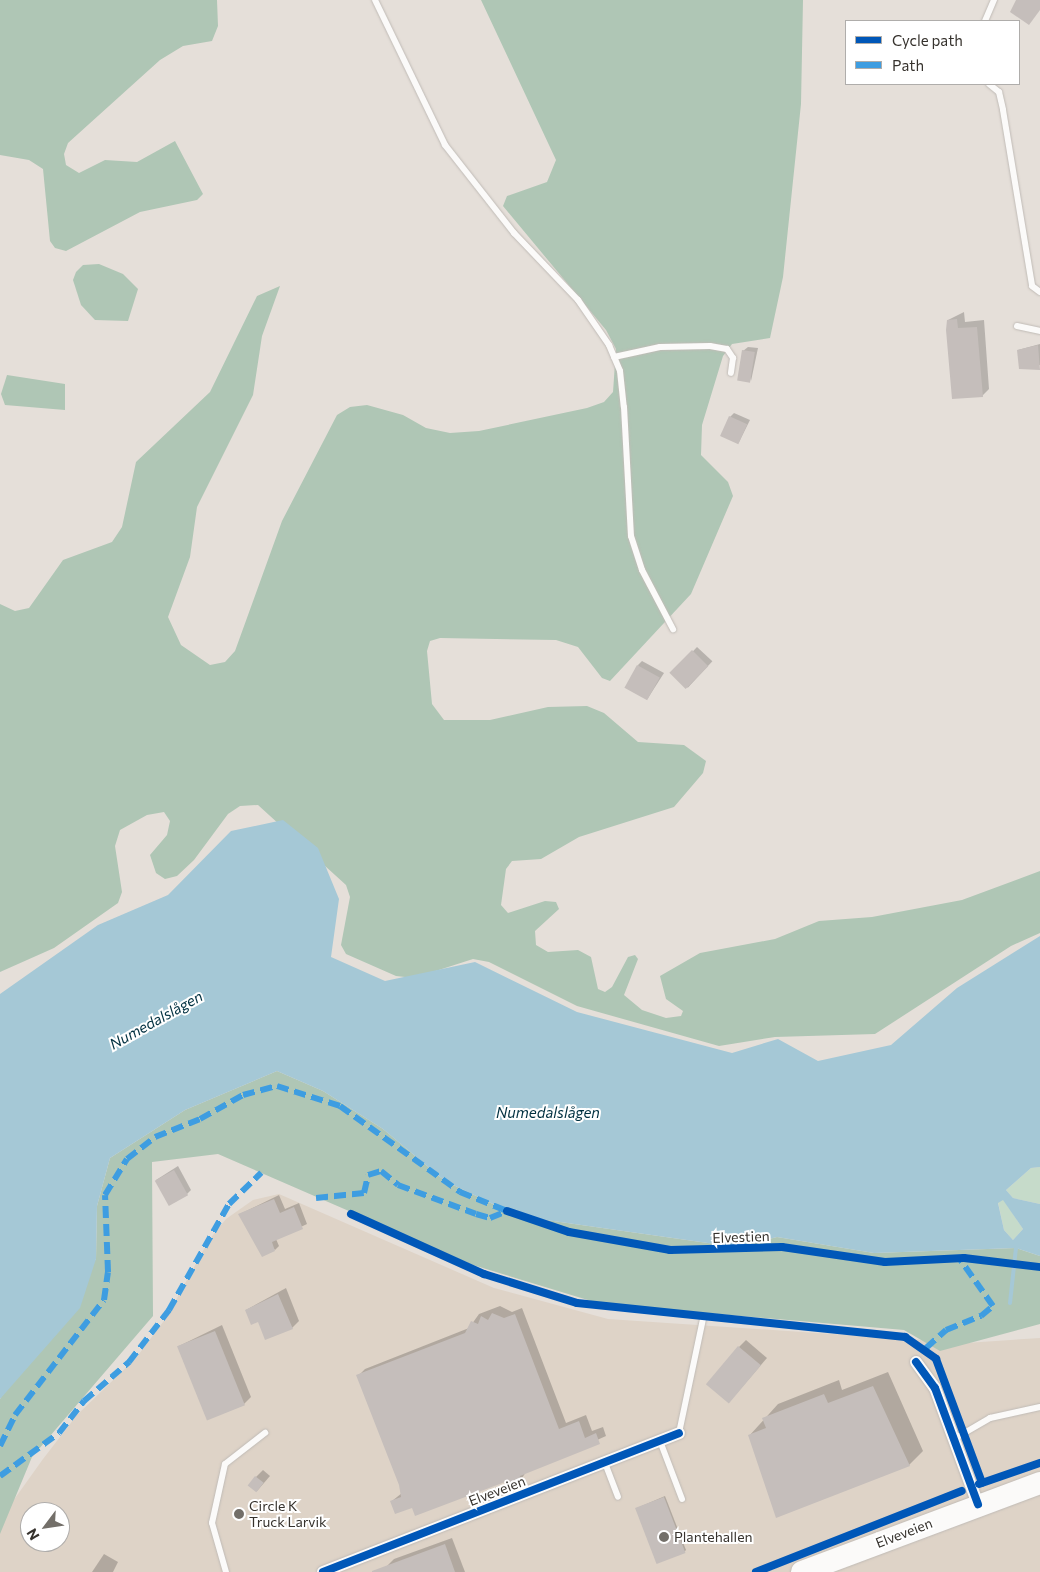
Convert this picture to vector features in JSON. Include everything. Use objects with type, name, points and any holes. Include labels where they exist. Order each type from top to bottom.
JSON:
[{"type":"highway","name":"Elveveien","points":[[802,1572],[978,1504],[1040,1483]]},
{"type":"street","points":[[916,1362],[935,1388],[978,1504]]},
{"type":"street","name":"Elveveien","points":[[323,1572],[605,1463],[679,1432]]},
{"type":"lane","points":[[375,0],[445,145],[514,233],[578,300],[614,357],[624,407],[631,536],[642,570],[673,629]]},
{"type":"lane","points":[[985,20],[994,0]]},
{"type":"lane","points":[[990,85],[999,92],[1032,286],[1040,292]]},
{"type":"lane","points":[[1017,326],[1040,331]]},
{"type":"lane","points":[[614,357],[660,347],[710,346],[727,349],[733,358],[731,373]]},
{"type":"lane","points":[[679,1432],[703,1319]]},
{"type":"lane","points":[[954,1440],[990,1418],[1040,1407]]},
{"type":"lane","points":[[226,1572],[212,1523],[225,1464],[264,1432]]},
{"type":"lane","points":[[660,1441],[682,1499]]},
{"type":"lane","points":[[605,1463],[618,1497]]},
{"type":"shaded area","points":[[279,1194],[494,1288],[608,1319],[966,1343],[1040,1338],[1040,1572],[0,1572],[0,1526],[8,1508],[77,1415],[136,1358],[166,1318],[209,1240],[226,1219],[253,1200]]},
{"type":"green space","points":[[0,0],[217,0],[218,26],[212,41],[183,46],[160,60],[68,143],[64,154],[66,165],[79,173],[105,160],[137,162],[175,141],[203,194],[197,200],[140,212],[66,251],[55,248],[50,241],[43,169],[29,160],[0,155]]},
{"type":"green space","points":[[481,0],[803,0],[801,104],[783,277],[770,338],[732,344],[723,356],[702,425],[701,455],[728,482],[733,496],[691,594],[610,681],[602,678],[578,647],[556,640],[440,638],[430,641],[427,651],[432,704],[444,720],[490,720],[548,707],[587,706],[604,713],[638,742],[684,745],[706,761],[703,773],[674,807],[579,837],[541,859],[512,861],[506,869],[501,905],[508,913],[545,901],[556,902],[559,909],[535,931],[536,945],[548,952],[578,950],[591,957],[598,989],[605,992],[612,987],[628,957],[635,955],[638,959],[624,995],[642,1010],[666,1018],[681,1016],[683,1011],[666,999],[660,976],[700,953],[775,939],[819,921],[872,917],[962,900],[1040,871],[1040,933],[1011,946],[875,1034],[775,1037],[719,1046],[577,1006],[489,962],[473,959],[414,978],[396,976],[346,954],[341,945],[350,897],[346,885],[258,805],[240,806],[228,814],[194,860],[177,876],[165,879],[156,873],[150,855],[167,835],[170,821],[164,812],[147,815],[120,830],[115,846],[122,892],[118,903],[54,948],[0,972],[0,604],[15,611],[29,608],[63,560],[112,542],[122,527],[136,462],[210,392],[257,296],[280,286],[262,336],[253,395],[197,507],[190,557],[168,617],[181,645],[210,665],[225,662],[235,651],[282,521],[337,415],[350,407],[367,405],[403,415],[426,428],[450,433],[479,431],[587,408],[604,402],[613,392],[616,349],[606,330],[503,206],[507,196],[547,182],[556,160]]},
{"type":"green space","points":[[99,264],[123,274],[138,289],[128,321],[95,320],[81,305],[73,280],[76,272],[83,265]]},
{"type":"green space","points":[[7,375],[65,384],[65,410],[5,405],[1,394]]},
{"type":"green space","points":[[277,1071],[323,1091],[383,1129],[445,1181],[518,1216],[736,1247],[777,1237],[874,1253],[1016,1248],[1040,1256],[1040,1324],[940,1351],[904,1330],[601,1304],[473,1265],[218,1154],[152,1162],[153,1316],[32,1457],[0,1534],[0,1399],[96,1259],[97,1206],[110,1158],[185,1110]]},
{"type":"green space","points":[[1040,1167],[1040,1204],[1013,1198],[1006,1190],[1031,1168]]},
{"type":"green space","points":[[1003,1199],[1023,1229],[1013,1240],[1004,1230],[998,1202]]},
{"type":"water","name":"Numedalslågen","points":[[283,820],[318,848],[339,899],[331,957],[385,981],[475,962],[577,1012],[732,1053],[778,1039],[818,1061],[891,1045],[957,988],[1040,936],[1040,1167],[1031,1168],[1006,1190],[1013,1198],[1040,1204],[1040,1256],[1016,1248],[874,1253],[777,1237],[736,1247],[518,1216],[445,1181],[383,1129],[323,1091],[277,1071],[185,1110],[110,1158],[97,1206],[96,1259],[80,1308],[0,1399],[0,994],[98,925],[168,895],[231,831]],"holes":[[[1003,1200],[1023,1229],[1013,1240],[1004,1230],[998,1203]]]},
{"type":"building","points":[[1016,0],[1040,0],[1040,10],[1029,25],[1010,12]]},
{"type":"building","points":[[957,319],[958,328],[977,327],[983,397],[952,399],[946,330],[947,320]]},
{"type":"building","points":[[1038,345],[1040,370],[1019,369],[1017,350]]},
{"type":"building","points":[[742,350],[755,352],[750,383],[737,381]]},
{"type":"building","points":[[729,416],[747,424],[738,444],[720,436]]},
{"type":"building","points":[[692,650],[708,666],[686,689],[669,673]]},
{"type":"building","points":[[637,665],[660,678],[647,700],[624,688]]},
{"type":"building","points":[[174,1170],[188,1195],[169,1206],[155,1181]]},
{"type":"building","points":[[274,1199],[280,1213],[294,1207],[303,1229],[272,1242],[275,1251],[262,1257],[238,1214]]},
{"type":"building","points":[[278,1294],[293,1329],[265,1340],[258,1322],[251,1325],[245,1310]]},
{"type":"building","points":[[492,1313],[504,1318],[515,1314],[559,1429],[579,1421],[585,1438],[596,1433],[600,1444],[520,1476],[518,1485],[508,1489],[505,1482],[415,1516],[412,1508],[395,1514],[390,1501],[401,1497],[399,1485],[356,1375],[465,1333],[471,1321],[478,1324],[481,1316],[488,1320]]},
{"type":"building","points":[[215,1331],[245,1405],[207,1421],[177,1346]]},
{"type":"building","points":[[738,1346],[761,1365],[729,1404],[706,1384]]},
{"type":"building","points":[[873,1386],[910,1466],[776,1518],[748,1435],[766,1428],[762,1418],[824,1394],[828,1403]]},
{"type":"building","points":[[255,1476],[264,1483],[256,1492],[248,1485]]},
{"type":"building","points":[[664,1497],[686,1553],[657,1564],[635,1508]]},
{"type":"building","points":[[445,1544],[455,1572],[372,1572],[372,1571]]},
{"type":"waterway","points":[[1010,1303],[1016,1248]]},
{"type":"marked path","points":[[0,1446],[15,1415],[104,1300],[108,1272],[105,1195],[127,1159],[155,1137],[200,1119],[243,1095],[277,1086],[340,1106],[460,1192],[507,1211]]},
{"type":"marked path","points":[[316,1198],[364,1193],[368,1175],[381,1171],[398,1185],[476,1214],[490,1218],[507,1211]]},
{"type":"marked path","points":[[0,1476],[59,1433],[84,1401],[129,1362],[169,1310],[229,1204],[261,1173]]},
{"type":"marked path","points":[[926,1348],[946,1330],[981,1316],[993,1306],[959,1258]]},
{"type":"cycle path","name":"Elvestien","points":[[507,1211],[569,1232],[670,1250],[782,1247],[885,1262],[964,1258],[1040,1267]]},
{"type":"cycle path","points":[[351,1214],[484,1274],[577,1303],[905,1337],[936,1359],[982,1483]]},
{"type":"cycle path","points":[[916,1362],[935,1388],[978,1504]]},
{"type":"cycle path","points":[[323,1572],[679,1433]]},
{"type":"cycle path","points":[[979,1484],[1040,1463]]},
{"type":"cycle path","points":[[756,1572],[962,1491]]},
{"type":"place","name":"Circle K Truck Larvik","points":[[239,1514]]},
{"type":"place","name":"Plantehallen","points":[[664,1537]]}]
